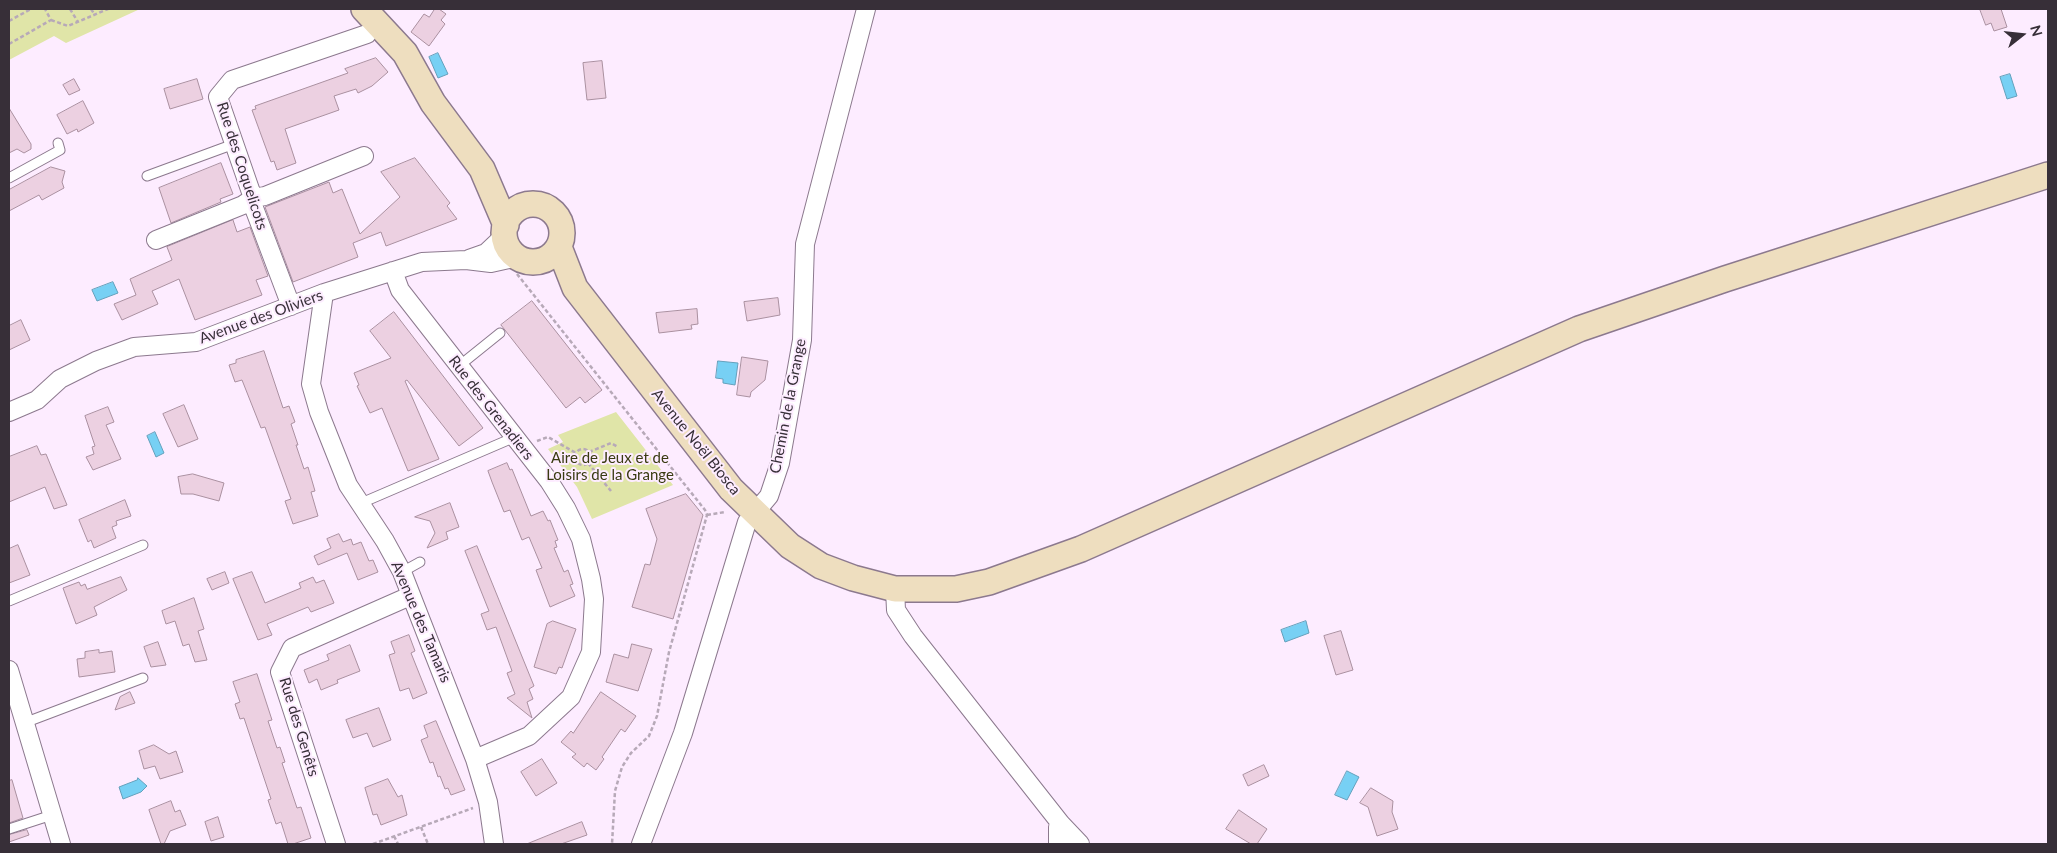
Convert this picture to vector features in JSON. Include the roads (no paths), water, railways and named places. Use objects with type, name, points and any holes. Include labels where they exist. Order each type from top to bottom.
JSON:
[{"type":"main road","points":[[346,9],[412,87],[433,102]]},
{"type":"main road","points":[[364,9],[405,53],[433,102],[482,169],[526,205]]},
{"type":"main road","points":[[482,169],[505,230],[511,252],[574,288]]},
{"type":"main road","name":"Avenue Noël Biosca","points":[[574,288],[731,489],[790,546],[821,566],[853,578],[895,589],[956,588],[989,582],[1081,548],[1579,329],[1734,276],[2048,175]]},
{"type":"main road","points":[[505,230],[517,209],[526,205],[545,207],[559,219],[562,228],[559,247],[574,288]]},
{"type":"main road","points":[[526,260],[550,257],[559,247]]},
{"type":"street","name":"Chemin de la Grange","points":[[640,844],[683,733],[747,522],[769,496],[780,463],[802,340],[805,244],[866,9]]},
{"type":"street","name":"Rue des Coquelicots","points":[[291,306],[254,208],[253,198],[218,97],[232,80],[367,34]]},
{"type":"street","points":[[156,240],[243,205],[253,198],[265,196],[364,156]]},
{"type":"street","name":"Avenue des Oliviers","points":[[466,260],[486,253],[505,230]]},
{"type":"street","name":"Avenue des Oliviers","points":[[9,412],[36,400],[60,378],[96,360],[134,347],[196,342],[324,293],[422,262],[526,260]]},
{"type":"street","name":"Rue des Grenadiers","points":[[393,271],[400,290],[549,480],[581,538],[594,599],[591,652],[571,697],[528,736],[475,759]]},
{"type":"street","name":"Avenue des Tamaris","points":[[324,293],[311,384],[319,412],[348,485],[385,541],[402,572],[475,759],[488,802],[494,844]]},
{"type":"street","points":[[895,589],[896,610],[913,636],[1061,824],[1080,844]]},
{"type":"street","name":"Rue des Genêts","points":[[336,844],[280,672],[292,648],[410,596]]},
{"type":"street","points":[[9,670],[61,844]]},
{"type":"street","points":[[1058,844],[1058,826],[1061,824]]},
{"type":"lane","points":[[9,178],[60,150],[58,143]]},
{"type":"lane","points":[[147,176],[234,144]]},
{"type":"lane","points":[[459,366],[500,333]]},
{"type":"lane","points":[[360,504],[518,442]]},
{"type":"lane","points":[[9,601],[143,544]]},
{"type":"lane","points":[[402,572],[420,562]]},
{"type":"lane","points":[[24,723],[143,678]]},
{"type":"lane","points":[[9,829],[52,815]]},
{"type":"water","points":[[438,53],[448,74],[438,78],[429,57]]},
{"type":"water","points":[[2010,74],[2017,96],[2007,99],[2000,77]]},
{"type":"water","points":[[113,282],[118,293],[97,301],[92,290]]},
{"type":"water","points":[[718,361],[738,363],[735,385],[723,383],[723,379],[716,378]]},
{"type":"water","points":[[155,432],[164,453],[156,457],[147,436]]},
{"type":"water","points":[[1306,621],[1309,633],[1285,642],[1281,630]]},
{"type":"water","points":[[1347,771],[1359,777],[1347,800],[1335,795]]},
{"type":"water","points":[[138,778],[147,786],[141,792],[123,799],[119,787]]},
{"type":"park label","name":"Aire de Jeux et de Loisirs de la Grange","points":[[610,466]]}]
